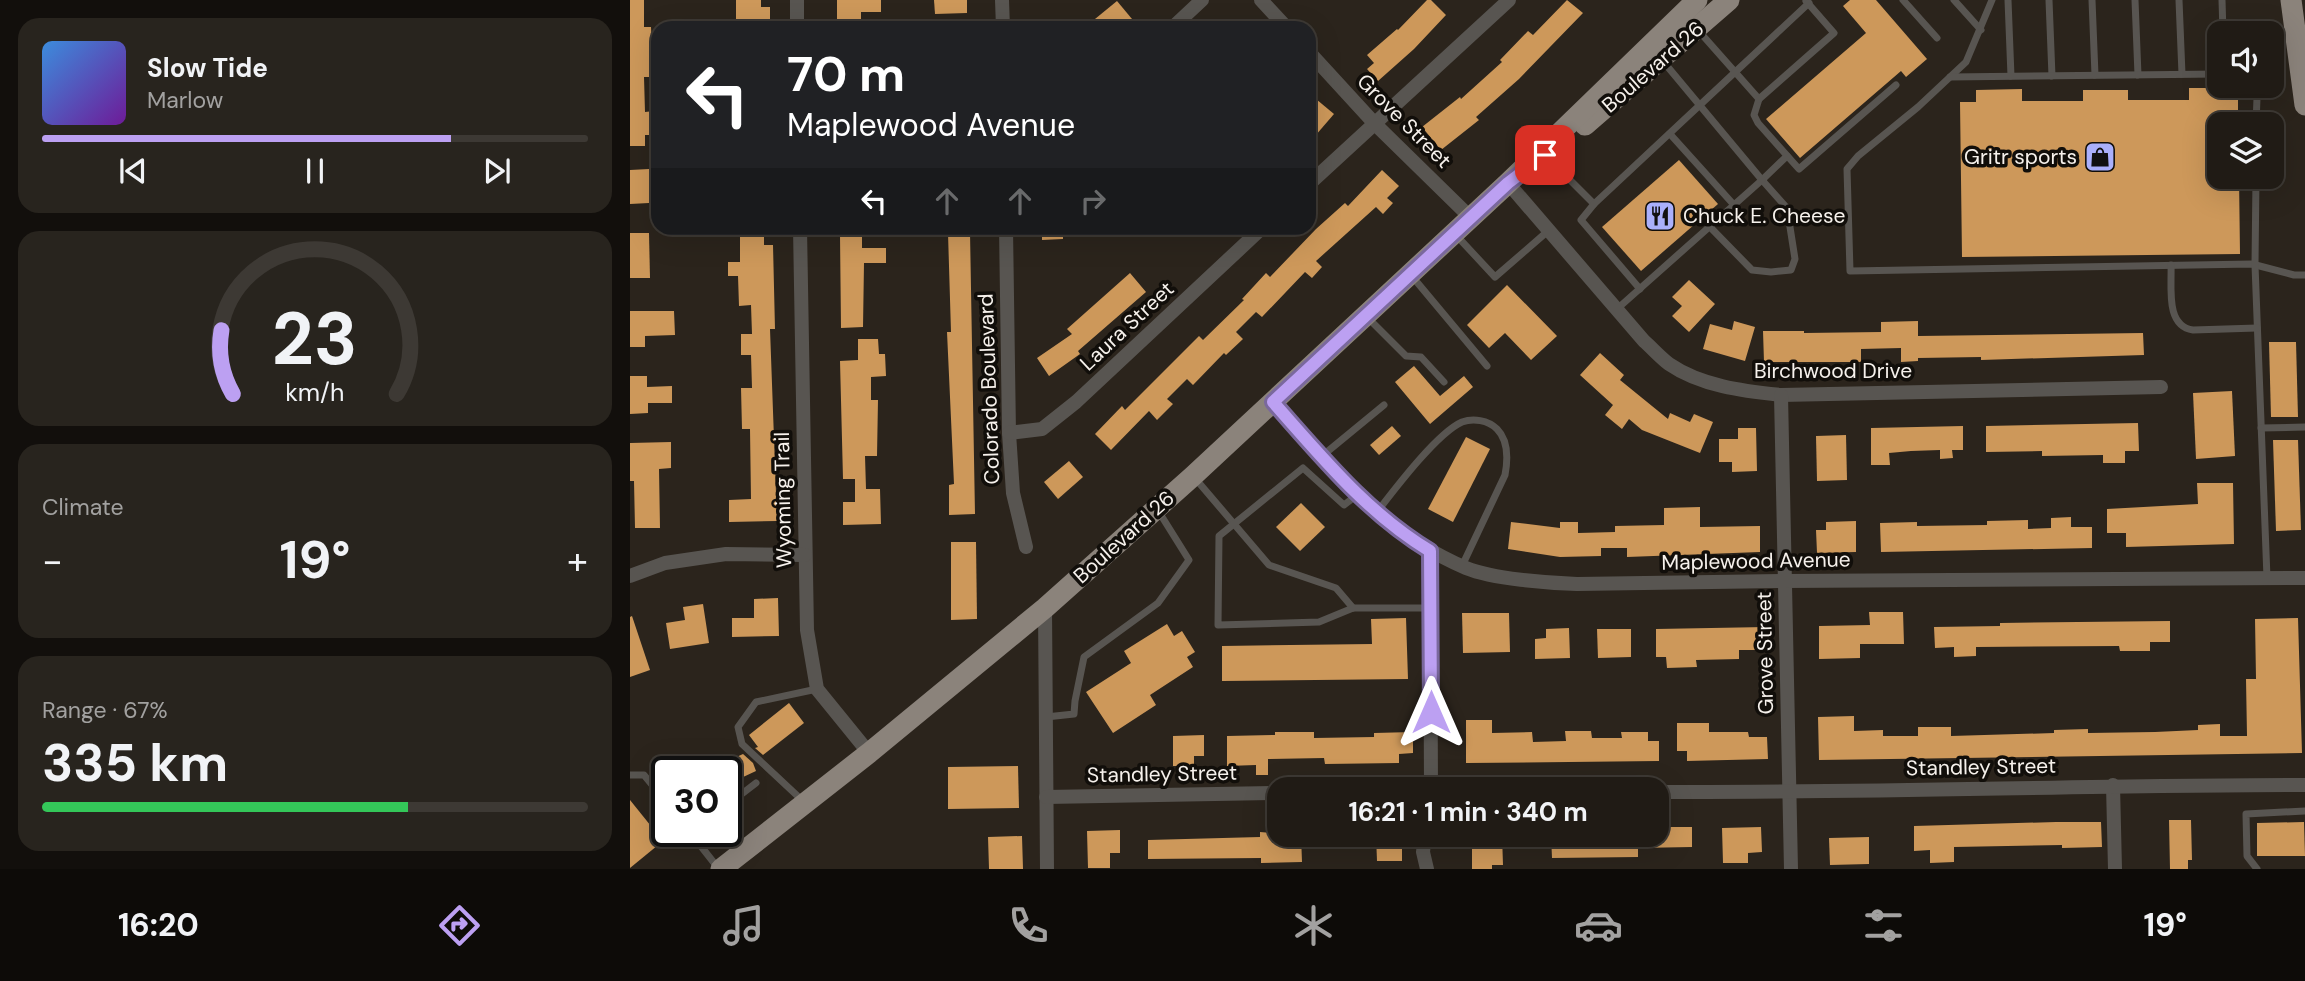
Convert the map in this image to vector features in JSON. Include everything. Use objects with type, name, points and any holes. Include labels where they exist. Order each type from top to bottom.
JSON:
[{"type":"main road","name":"Boulevard 26","points":[[720,869],[869,753],[1045,608],[1366,316],[1697,0]]},
{"type":"main road","name":"Boulevard 26","points":[[1508,183],[1604,111],[1729,0]]},
{"type":"main road","points":[[2291,0],[2305,106]]},
{"type":"street","points":[[797,0],[797,21]]},
{"type":"street","points":[[1002,0],[1003,21]]},
{"type":"street","points":[[1180,21],[1202,0]]},
{"type":"street","points":[[1261,0],[1280,21]]},
{"type":"street","points":[[1316,178],[1509,0]]},
{"type":"street","name":"Grove Street","points":[[1316,60],[1375,124],[1471,218]]},
{"type":"street","name":"Birchwood Drive","points":[[1508,183],[1617,309],[1667,362],[1687,374],[1741,391],[1781,395],[2161,387]]},
{"type":"street","name":"Wyoming Trail","points":[[800,235],[807,630],[817,689],[869,753]]},
{"type":"street","name":"Colorado Boulevard","points":[[1006,235],[1009,433],[1013,493],[1026,547]]},
{"type":"street","name":"Laura Street","points":[[1009,433],[1042,429],[1124,359],[1255,235]]},
{"type":"street","name":"Grove Street","points":[[1781,395],[1791,869]]},
{"type":"street","name":"Maplewood Avenue","points":[[1273,402],[1357,495],[1376,513],[1430,551],[1478,571],[1546,583],[2305,578]]},
{"type":"street","points":[[1430,551],[1431,777]]},
{"type":"street","points":[[630,576],[665,563],[726,554],[805,555]]},
{"type":"street","points":[[1045,608],[1046,869]]},
{"type":"street","points":[[2113,785],[2115,869]]},
{"type":"street","name":"Standley Street","points":[[1669,792],[1789,793],[2113,785],[2305,785]]},
{"type":"street","name":"Standley Street","points":[[1046,797],[1267,793]]},
{"type":"street","points":[[1424,847],[1427,869]]},
{"type":"lane","points":[[1903,0],[1937,38]]},
{"type":"lane","points":[[1954,0],[1981,30]]},
{"type":"lane","points":[[1992,0],[1966,62],[1858,156],[1847,169],[1850,271],[2255,265],[2294,275],[2305,275]]},
{"type":"lane","points":[[2008,0],[2011,76]]},
{"type":"lane","points":[[2049,0],[2052,76]]},
{"type":"lane","points":[[2092,0],[2095,75]]},
{"type":"lane","points":[[2136,0],[2138,75]]},
{"type":"lane","points":[[2179,0],[2182,74]]},
{"type":"lane","points":[[2222,0],[2223,21]]},
{"type":"lane","points":[[1640,289],[1581,224],[1581,220],[1594,204],[1807,2],[1834,33],[1759,99],[1754,115],[1799,169],[1896,85]]},
{"type":"lane","points":[[1697,28],[1759,99]]},
{"type":"lane","points":[[1661,60],[1787,208],[1795,259],[1791,270],[1752,270],[1710,227]]},
{"type":"lane","points":[[1950,77],[2207,74]]},
{"type":"lane","points":[[1670,134],[1734,205]]},
{"type":"lane","points":[[1545,155],[1594,204]]},
{"type":"lane","points":[[1617,309],[1787,156]]},
{"type":"lane","points":[[2256,189],[2255,265],[2267,578]]},
{"type":"lane","points":[[1455,233],[1495,277],[1548,230]]},
{"type":"lane","points":[[2171,265],[2173,316],[2177,324],[2193,330],[2258,328]]},
{"type":"lane","points":[[1410,274],[1487,366]]},
{"type":"lane","points":[[1366,316],[1406,356],[1422,358],[1444,382]]},
{"type":"lane","points":[[1321,456],[1384,405]]},
{"type":"lane","points":[[1376,513],[1417,462],[1457,425],[1472,420],[1493,426],[1504,440],[1507,464],[1462,566]]},
{"type":"lane","points":[[2261,428],[2305,426]]},
{"type":"lane","points":[[1357,495],[1344,505],[1303,468],[1219,536],[1218,625],[1319,622],[1353,608],[1430,608]]},
{"type":"lane","points":[[1193,476],[1269,565],[1336,588],[1353,608]]},
{"type":"lane","points":[[1046,717],[1074,715],[1074,701],[1084,657],[1158,603],[1189,560],[1157,508]]},
{"type":"lane","points":[[805,803],[742,744],[738,727],[757,702],[817,689]]},
{"type":"lane","points":[[630,775],[644,775],[651,784]]},
{"type":"lane","points":[[742,794],[756,783]]},
{"type":"lane","points":[[2257,869],[2247,856],[2246,814],[2305,811]]},
{"type":"lane","points":[[703,847],[720,869]]},
{"type":"building","points":[[630,0],[644,0],[644,27],[651,27],[651,77],[644,77],[645,112],[651,111],[651,135],[645,135],[645,146],[630,146]]},
{"type":"building","points":[[736,0],[761,0],[761,7],[770,7],[770,21],[736,21]]},
{"type":"building","points":[[837,0],[881,0],[881,12],[861,12],[861,21],[837,21]]},
{"type":"building","points":[[934,0],[967,0],[967,13],[935,14]]},
{"type":"building","points":[[1427,0],[1431,0],[1446,15],[1414,49],[1378,81],[1367,69],[1374,63],[1367,55],[1398,30]]},
{"type":"building","points":[[1567,0],[1583,13],[1519,79],[1476,117],[1479,120],[1441,150],[1422,127],[1460,97],[1461,99],[1502,62],[1500,60],[1528,31],[1533,35]]},
{"type":"building","points":[[1850,0],[1876,0],[1927,59],[1906,77],[1901,71],[1800,158],[1766,119],[1866,33],[1843,6]]},
{"type":"building","points":[[1117,1],[1132,19],[1130,21],[1093,21]]},
{"type":"building","points":[[2189,88],[2207,88],[2207,98],[2238,98],[2238,112],[2207,112],[2207,189],[2239,189],[2240,254],[1962,257],[1960,102],[1976,102],[1976,90],[2022,89],[2022,101],[2083,101],[2083,90],[2128,90],[2128,100],[2189,100]]},
{"type":"building","points":[[1316,99],[1334,114],[1316,135]]},
{"type":"building","name":"Chuck E. Cheese","points":[[1679,160],[1718,204],[1641,271],[1602,227]]},
{"type":"building","points":[[649,169],[649,203],[630,204],[630,170]]},
{"type":"building","points":[[1382,170],[1399,186],[1387,198],[1393,203],[1383,214],[1376,207],[1316,261],[1322,267],[1312,278],[1305,272],[1262,317],[1256,312],[1236,332],[1243,339],[1226,355],[1224,353],[1193,385],[1187,379],[1167,399],[1173,404],[1157,420],[1149,411],[1111,450],[1095,434],[1122,406],[1125,410],[1199,336],[1203,340],[1244,300],[1242,299],[1266,273],[1270,277],[1310,235],[1316,235],[1316,229],[1345,203],[1348,206]]},
{"type":"building","points":[[630,233],[649,233],[650,278],[630,278]]},
{"type":"building","points":[[740,235],[764,235],[764,245],[773,245],[775,329],[770,329],[777,521],[729,522],[729,500],[751,499],[750,429],[742,429],[741,388],[752,388],[751,355],[741,355],[741,334],[752,334],[751,305],[739,306],[738,276],[728,276],[728,262],[740,262]]},
{"type":"building","points":[[840,235],[862,235],[862,248],[886,248],[886,263],[864,263],[863,327],[841,328]]},
{"type":"building","points":[[948,235],[970,235],[975,514],[949,515],[949,485],[954,484],[947,332],[951,332]]},
{"type":"building","points":[[1042,235],[1063,235],[1063,239],[1042,240]]},
{"type":"building","points":[[1130,273],[1146,292],[1078,351],[1080,354],[1049,376],[1037,358],[1072,334],[1067,329]]},
{"type":"building","points":[[1689,280],[1715,304],[1689,332],[1672,316],[1682,306],[1672,297]]},
{"type":"building","points":[[1507,285],[1557,336],[1531,360],[1505,333],[1489,348],[1467,325]]},
{"type":"building","points":[[630,311],[674,311],[675,335],[645,336],[645,347],[630,347]]},
{"type":"building","points":[[1734,321],[1755,327],[1745,361],[1703,349],[1710,324],[1732,330]]},
{"type":"building","points":[[1918,321],[1918,336],[2143,333],[2144,355],[1981,360],[1981,357],[1918,358],[1918,361],[1901,362],[1901,348],[1861,349],[1861,362],[1764,362],[1763,331],[1881,332],[1881,322]]},
{"type":"building","points":[[858,339],[878,339],[879,354],[885,354],[886,376],[871,377],[871,400],[878,400],[877,456],[865,456],[866,489],[880,489],[881,524],[843,525],[843,502],[855,502],[855,479],[843,479],[840,361],[858,360]]},
{"type":"building","points":[[2269,342],[2296,342],[2298,417],[2271,417]]},
{"type":"building","points":[[1600,353],[1624,375],[1620,380],[1668,419],[1670,413],[1690,422],[1694,414],[1713,422],[1700,453],[1642,430],[1629,419],[1622,429],[1605,415],[1613,405],[1580,375]]},
{"type":"building","points":[[1414,366],[1440,396],[1464,376],[1473,387],[1430,424],[1395,382]]},
{"type":"building","points":[[630,376],[647,376],[647,387],[672,386],[672,403],[648,403],[648,413],[630,414]]},
{"type":"building","points":[[2232,391],[2235,456],[2196,459],[2193,393]]},
{"type":"building","points":[[2138,423],[2139,451],[2125,451],[2125,463],[2103,463],[2103,455],[2042,456],[2042,451],[1986,452],[1986,426]]},
{"type":"building","points":[[1392,426],[1401,436],[1379,455],[1370,445]]},
{"type":"building","points":[[1963,426],[1963,450],[1952,450],[1953,458],[1940,459],[1940,450],[1911,451],[1889,453],[1890,465],[1871,465],[1871,428]]},
{"type":"building","points":[[1738,428],[1756,428],[1757,471],[1732,472],[1732,462],[1719,462],[1719,439],[1738,439]]},
{"type":"building","points":[[1846,435],[1847,480],[1817,481],[1816,436]]},
{"type":"building","points":[[1466,437],[1490,449],[1453,522],[1428,509]]},
{"type":"building","points":[[2273,440],[2298,440],[2301,530],[2276,531]]},
{"type":"building","points":[[671,442],[671,468],[659,469],[660,528],[635,528],[634,481],[630,481],[630,443]]},
{"type":"building","points":[[1069,461],[1083,477],[1058,499],[1044,482]]},
{"type":"building","points":[[2197,483],[2233,483],[2234,544],[2126,547],[2126,533],[2107,533],[2107,509],[2198,504]]},
{"type":"building","points":[[1301,503],[1325,527],[1300,551],[1276,527]]},
{"type":"building","points":[[1700,507],[1700,527],[1760,526],[1760,552],[1627,557],[1627,548],[1601,548],[1601,556],[1560,557],[1508,549],[1511,522],[1560,528],[1560,522],[1578,522],[1578,533],[1615,532],[1615,526],[1664,525],[1664,508]]},
{"type":"building","points":[[2071,517],[2071,527],[2092,527],[2092,548],[1881,552],[1880,523],[1917,522],[1917,526],[1987,525],[1987,521],[2028,520],[2028,529],[2051,528],[2051,518]]},
{"type":"building","points":[[1856,521],[1856,552],[1817,553],[1816,530],[1826,530],[1826,522]]},
{"type":"building","points":[[951,542],[976,542],[977,619],[951,620]]},
{"type":"building","points":[[778,598],[779,636],[732,637],[732,618],[754,618],[754,599]]},
{"type":"building","points":[[703,604],[709,643],[670,649],[666,623],[685,620],[683,607]]},
{"type":"building","points":[[1869,612],[1903,612],[1904,644],[1860,644],[1860,658],[1819,659],[1819,626],[1870,625]]},
{"type":"building","points":[[1462,613],[1509,613],[1510,652],[1463,653]]},
{"type":"building","points":[[632,616],[650,670],[630,677],[630,617]]},
{"type":"building","points":[[1406,618],[1408,679],[1222,681],[1222,646],[1372,644],[1371,619]]},
{"type":"building","points":[[2298,618],[2302,753],[1819,760],[1818,717],[1854,716],[1854,731],[1883,730],[1883,736],[1918,736],[1918,727],[1951,727],[1951,736],[2054,733],[2054,730],[2088,729],[2088,733],[2155,732],[2198,730],[2198,725],[2220,724],[2220,736],[2247,736],[2246,679],[2256,679],[2255,619]]},
{"type":"building","points":[[2170,621],[2170,642],[2150,642],[2150,651],[2120,651],[2119,646],[1976,647],[1976,656],[1954,657],[1954,647],[1935,648],[1934,627],[2000,626],[2000,623]]},
{"type":"building","points":[[1167,624],[1174,636],[1182,631],[1195,652],[1187,657],[1193,667],[1150,695],[1156,705],[1113,733],[1086,692],[1131,663],[1124,651]]},
{"type":"building","points":[[1766,627],[1766,650],[1739,650],[1739,659],[1696,660],[1697,667],[1667,668],[1666,657],[1656,657],[1656,629]]},
{"type":"building","points":[[1569,628],[1570,658],[1535,659],[1535,639],[1546,638],[1546,629]]},
{"type":"building","points":[[1597,629],[1631,629],[1631,657],[1598,658]]},
{"type":"building","points":[[789,703],[804,723],[763,755],[755,748],[758,747],[749,735]]},
{"type":"building","points":[[1466,720],[1492,720],[1492,733],[1532,732],[1533,742],[1566,741],[1565,731],[1591,731],[1592,738],[1622,738],[1621,732],[1648,732],[1648,741],[1659,741],[1659,761],[1466,763]]},
{"type":"building","points":[[1677,723],[1709,723],[1709,732],[1748,732],[1749,737],[1767,737],[1768,759],[1687,761],[1687,751],[1677,751]]},
{"type":"building","points":[[1275,732],[1314,732],[1314,738],[1374,737],[1374,733],[1413,732],[1413,753],[1399,754],[1399,763],[1325,764],[1324,758],[1268,759],[1268,775],[1256,775],[1256,765],[1227,766],[1227,736],[1275,735]]},
{"type":"building","points":[[1204,735],[1204,756],[1194,756],[1194,766],[1173,766],[1173,736]]},
{"type":"building","points":[[743,754],[753,763],[756,771],[742,778],[742,756],[739,756]]},
{"type":"building","points":[[1018,766],[1019,808],[948,809],[948,767]]},
{"type":"building","points":[[630,800],[651,826],[651,847],[656,847],[630,868]]},
{"type":"building","points":[[2169,820],[2191,820],[2192,860],[2188,860],[2188,869],[2170,869]]},
{"type":"building","points":[[2101,822],[2102,847],[1954,847],[1954,862],[1930,863],[1930,850],[1914,851],[1914,826]]},
{"type":"building","points":[[2304,822],[2305,856],[2257,856],[2257,823]]},
{"type":"building","points":[[1669,827],[1692,827],[1692,847],[1638,848],[1638,857],[1552,858],[1552,847],[1669,847]]},
{"type":"building","points":[[1761,827],[1762,852],[1748,853],[1748,863],[1723,863],[1722,828]]},
{"type":"building","points":[[1120,830],[1120,853],[1110,853],[1110,868],[1088,868],[1087,831]]},
{"type":"building","points":[[1260,832],[1267,833],[1267,847],[1301,847],[1302,862],[1261,863],[1261,858],[1148,859],[1148,840],[1260,837]]},
{"type":"building","points":[[1022,836],[1023,869],[989,869],[988,837]]},
{"type":"building","points":[[1869,837],[1869,864],[1830,865],[1829,838]]},
{"type":"building","points":[[1376,847],[1402,847],[1402,861],[1377,861]]},
{"type":"building","points":[[1472,847],[1502,847],[1503,865],[1492,865],[1492,869],[1472,869]]},
{"type":"place","name":"Gritr sports","points":[[2100,157]]},
{"type":"place","name":"Chuck E. Cheese","points":[[1660,216]]},
{"type":"route","points":[[1431,712],[1430,551],[1381,517],[1357,495],[1273,402],[1508,183],[1545,155]]}]
